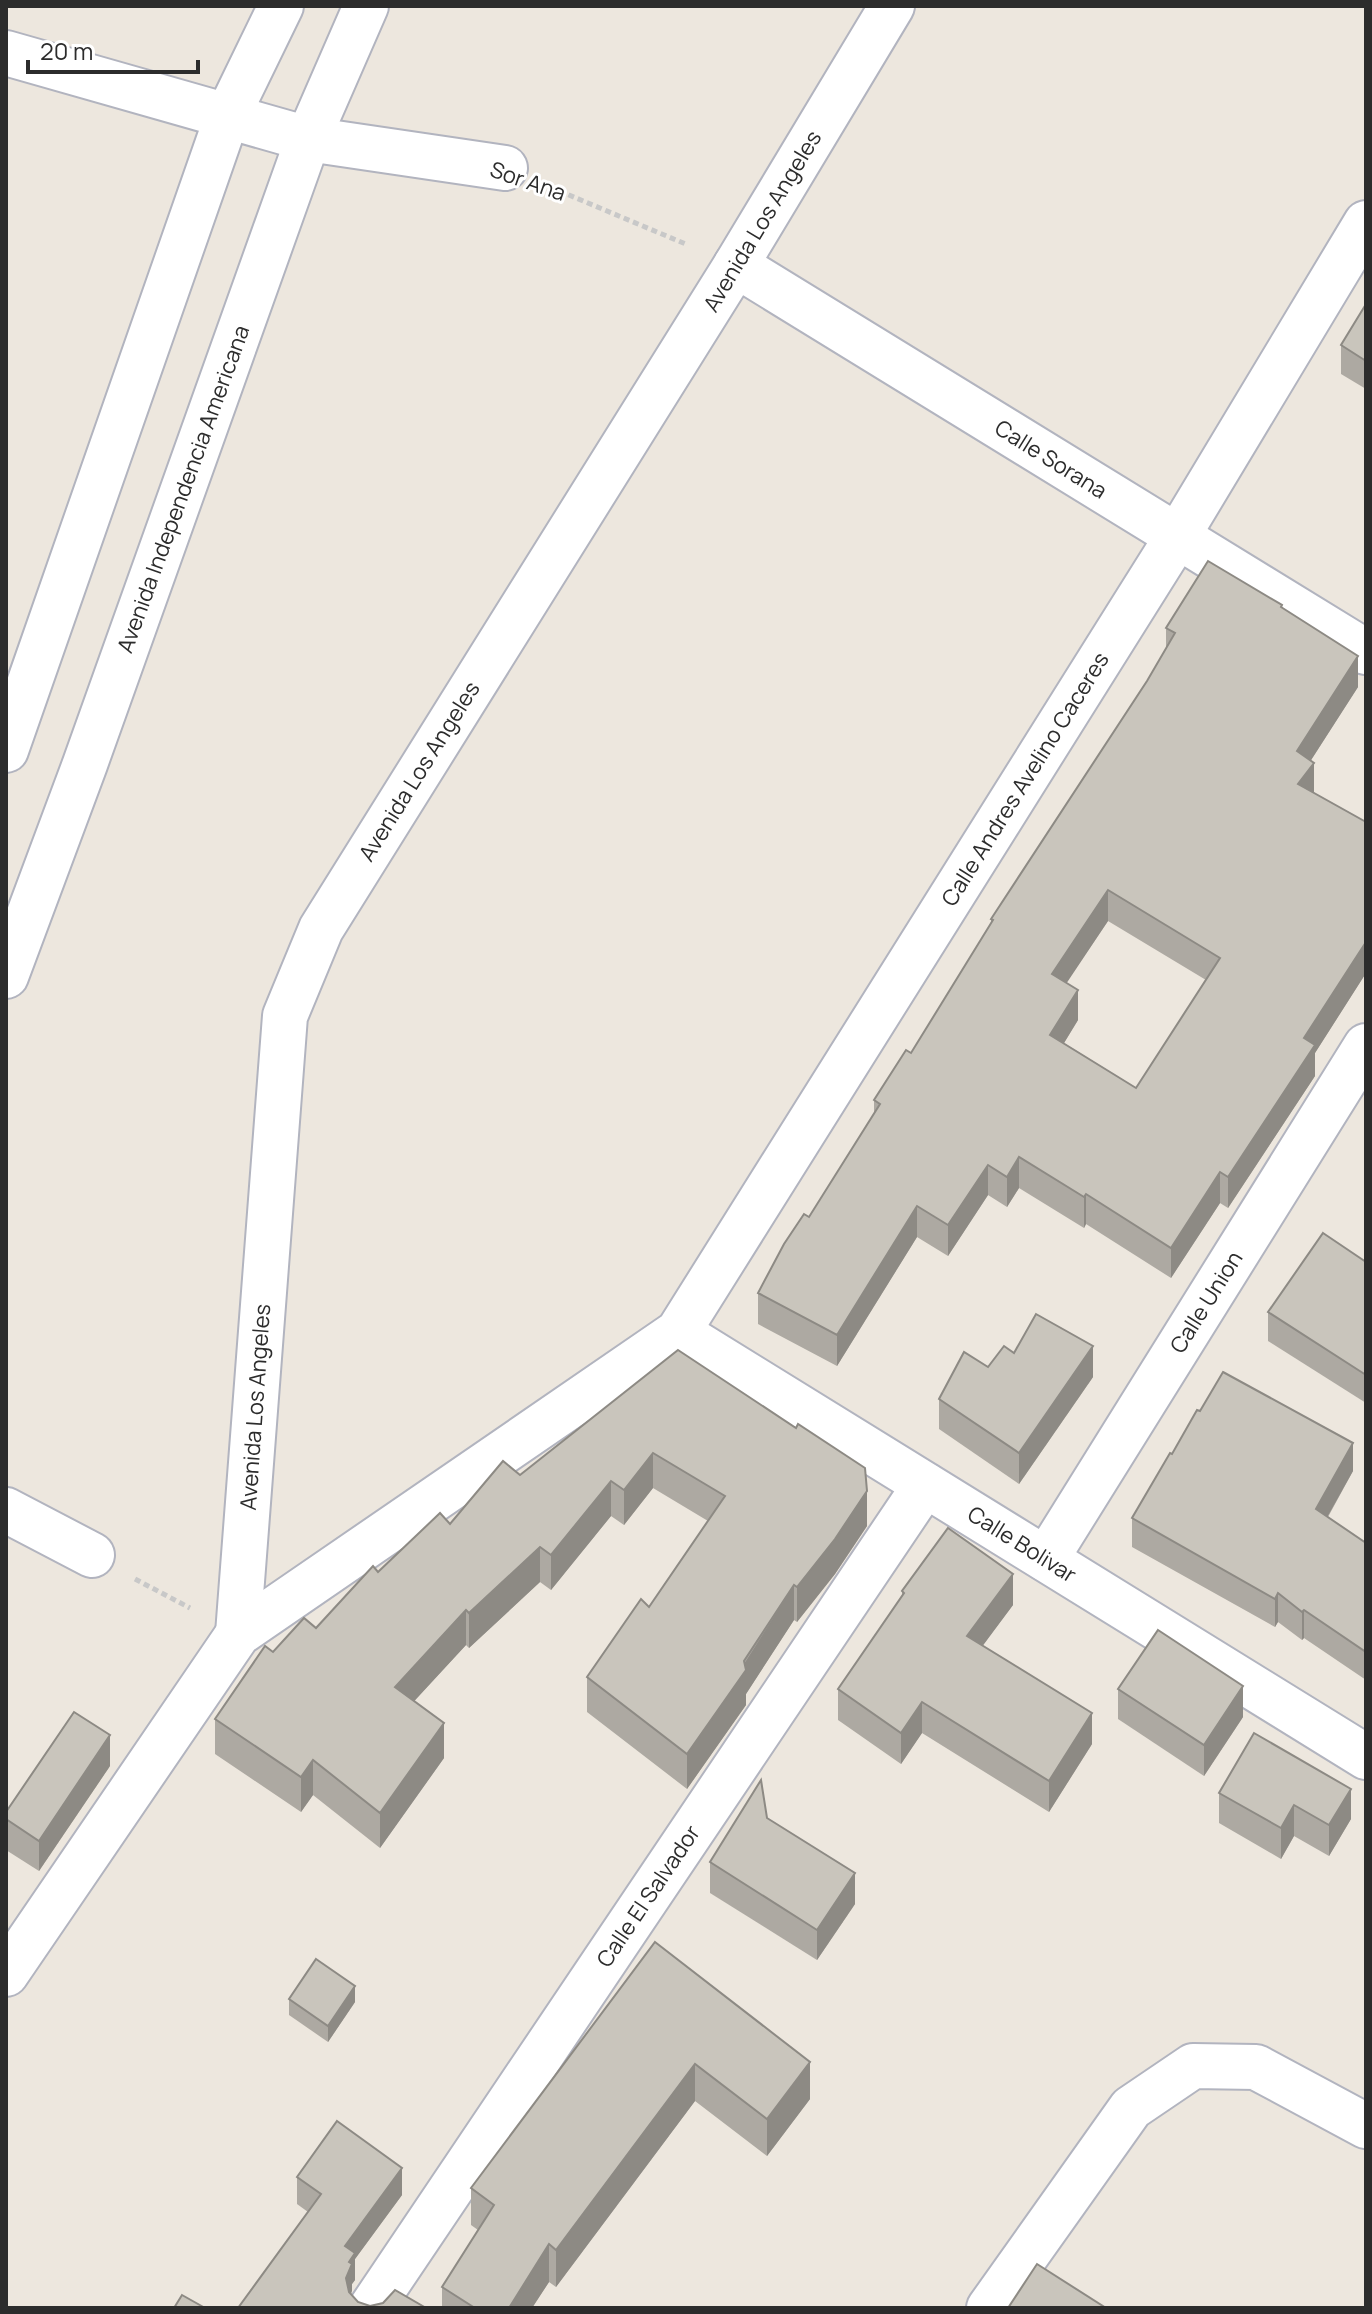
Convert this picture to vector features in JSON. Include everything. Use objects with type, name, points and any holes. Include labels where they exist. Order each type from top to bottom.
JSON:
[{"type":"street","points":[[6,750],[227,117],[281,6]]},
{"type":"street","name":"Avenida Independencia Americana","points":[[6,976],[91,749],[308,139],[366,6]]},
{"type":"street","name":"Avenida Los Angeles","points":[[238,1634],[285,1016],[321,929],[736,265],[892,6]]},
{"type":"street","name":"Sor Ana","points":[[6,53],[308,139],[505,168]]},
{"type":"street","name":"Calle Andres Avelino Caceres","points":[[678,1332],[1177,537],[1366,223]]},
{"type":"street","name":"Calle Sorana","points":[[736,265],[1366,652]]},
{"type":"street","name":"Calle Union","points":[[1046,1559],[1366,1046]]},
{"type":"street","points":[[6,1974],[238,1634],[678,1332]]},
{"type":"street","name":"Calle Bolivar","points":[[678,1332],[1366,1757]]},
{"type":"street","name":"Calle El Salvador","points":[[371,2308],[925,1485]]},
{"type":"street","points":[[6,1510],[92,1555]]},
{"type":"street","points":[[989,2308],[1131,2108],[1193,2066],[1256,2067],[1366,2126]]},
{"type":"path","name":"Sor Ana","points":[[505,168],[736,265]]},
{"type":"path","points":[[92,1555],[238,1634]]},
{"type":"building","points":[[1366,304],[1366,361],[1341,345]]},
{"type":"building","points":[[1208,561],[1282,605],[1358,656],[1297,751],[1314,763],[1298,784],[1366,822],[1366,942],[1304,1038],[1315,1045],[1228,1177],[1220,1172],[1171,1248],[1086,1194],[1084,1197],[1019,1157],[1007,1177],[988,1165],[948,1225],[917,1206],[837,1335],[758,1293],[784,1244],[804,1214],[809,1217],[880,1104],[874,1100],[906,1050],[911,1053],[991,919],[1147,681],[1175,633],[1166,628]],"holes":[[[1108,890],[1220,958],[1136,1088],[1050,1035],[1078,990],[1052,974]]]},
{"type":"building","points":[[1323,1233],[1366,1262],[1366,1375],[1268,1312]]},
{"type":"building","points":[[1036,1314],[1093,1346],[1019,1453],[939,1399],[964,1352],[988,1367],[1004,1346],[1014,1353]]},
{"type":"building","points":[[678,1350],[796,1428],[798,1424],[865,1468],[867,1491],[835,1539],[797,1587],[794,1585],[744,1661],[746,1670],[687,1754],[587,1677],[641,1599],[649,1607],[725,1496],[653,1453],[624,1490],[611,1481],[551,1555],[540,1547],[469,1613],[466,1610],[395,1687],[444,1723],[380,1813],[313,1760],[301,1777],[215,1719],[265,1646],[273,1652],[304,1618],[316,1628],[373,1566],[378,1572],[440,1513],[450,1524],[503,1461],[520,1475]]},
{"type":"building","points":[[1223,1372],[1353,1443],[1316,1509],[1366,1543],[1366,1652],[1304,1610],[1302,1612],[1278,1593],[1275,1599],[1132,1518]]},
{"type":"building","points":[[948,1528],[1013,1574],[967,1636],[1092,1713],[1049,1781],[922,1702],[901,1733],[838,1689],[904,1593],[902,1591]]},
{"type":"building","points":[[1158,1630],[1243,1686],[1204,1745],[1118,1689]]},
{"type":"building","points":[[74,1712],[110,1735],[39,1841],[6,1819],[6,1812]]},
{"type":"building","points":[[1254,1733],[1351,1789],[1329,1825],[1294,1805],[1281,1828],[1219,1793]]},
{"type":"building","points":[[761,1780],[767,1818],[855,1873],[817,1930],[710,1862]]},
{"type":"building","points":[[655,1942],[810,2062],[767,2119],[695,2064],[556,2250],[549,2244],[509,2308],[475,2308],[442,2287],[494,2205],[471,2188]]},
{"type":"building","points":[[316,1959],[355,1986],[328,2026],[289,1999]]},
{"type":"building","points":[[337,2121],[402,2168],[345,2246],[355,2253],[349,2262],[352,2264],[346,2278],[349,2292],[358,2302],[370,2306],[383,2303],[395,2290],[426,2308],[238,2308],[321,2194],[297,2177]]},
{"type":"building","points":[[1037,2264],[1106,2308],[1008,2308]]},
{"type":"building","points":[[182,2295],[205,2308],[174,2308]]}]
